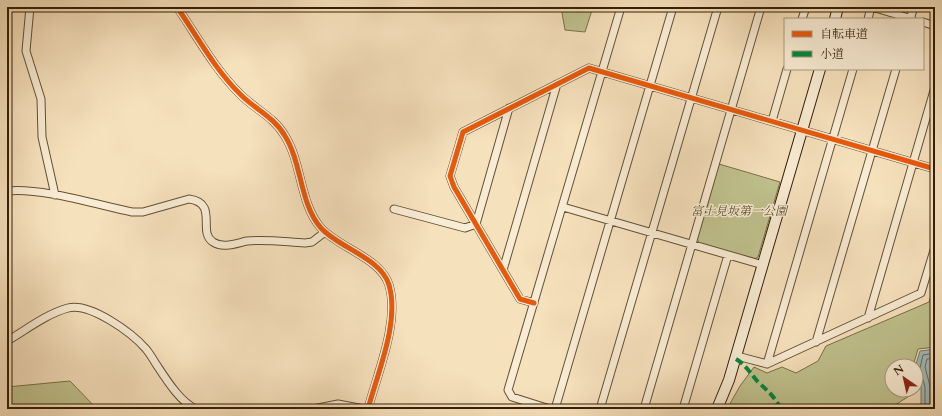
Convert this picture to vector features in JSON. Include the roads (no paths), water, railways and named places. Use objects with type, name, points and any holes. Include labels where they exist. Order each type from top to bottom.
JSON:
[{"type":"street","points":[[30,7],[26,51],[41,100],[42,137],[55,196]]},
{"type":"street","points":[[177,7],[227,81],[241,96],[282,130],[296,158],[313,218],[325,232],[379,269],[389,285],[391,296],[390,324],[368,409]]},
{"type":"street","points":[[550,409],[512,397],[508,390],[621,7]]},
{"type":"street","points":[[555,409],[673,7]]},
{"type":"street","points":[[600,409],[718,7]]},
{"type":"street","points":[[644,409],[730,109],[761,7]]},
{"type":"street","points":[[802,18],[806,7]]},
{"type":"street","points":[[835,18],[838,7]]},
{"type":"street","points":[[868,18],[871,7],[908,18]]},
{"type":"street","points":[[911,18],[914,7]]},
{"type":"street","points":[[924,22],[935,26]]},
{"type":"street","points":[[534,303],[520,299],[454,187],[450,176],[463,132],[589,68],[935,169]]},
{"type":"street","points":[[772,121],[787,70]]},
{"type":"street","points":[[717,409],[729,380],[820,70]]},
{"type":"street","points":[[767,364],[853,70]]},
{"type":"street","points":[[816,342],[896,70]]},
{"type":"street","points":[[503,270],[557,84]]},
{"type":"street","points":[[868,318],[935,86]]},
{"type":"street","points":[[476,224],[509,108]]},
{"type":"street","points":[[7,191],[15,190],[55,196],[132,212],[149,211],[189,199],[196,200],[202,204],[206,211],[209,238],[213,242],[220,245],[259,241],[305,243],[312,242],[325,232]]},
{"type":"street","points":[[563,207],[763,264]]},
{"type":"street","points":[[394,209],[465,228],[476,224]]},
{"type":"street","points":[[736,356],[767,364],[922,294],[935,247]]},
{"type":"street","points":[[683,409],[728,255]]},
{"type":"street","points":[[7,341],[50,315],[68,308],[79,307],[93,311],[132,335],[147,350],[163,375],[192,408]]},
{"type":"street","points":[[313,409],[338,404],[364,409]]},
{"type":"water","points":[[935,349],[935,409],[921,409],[921,398],[924,398],[924,358],[918,358],[920,351]]},
{"type":"park label","name":"富士見坂第一公園","points":[[739,211]]}]
